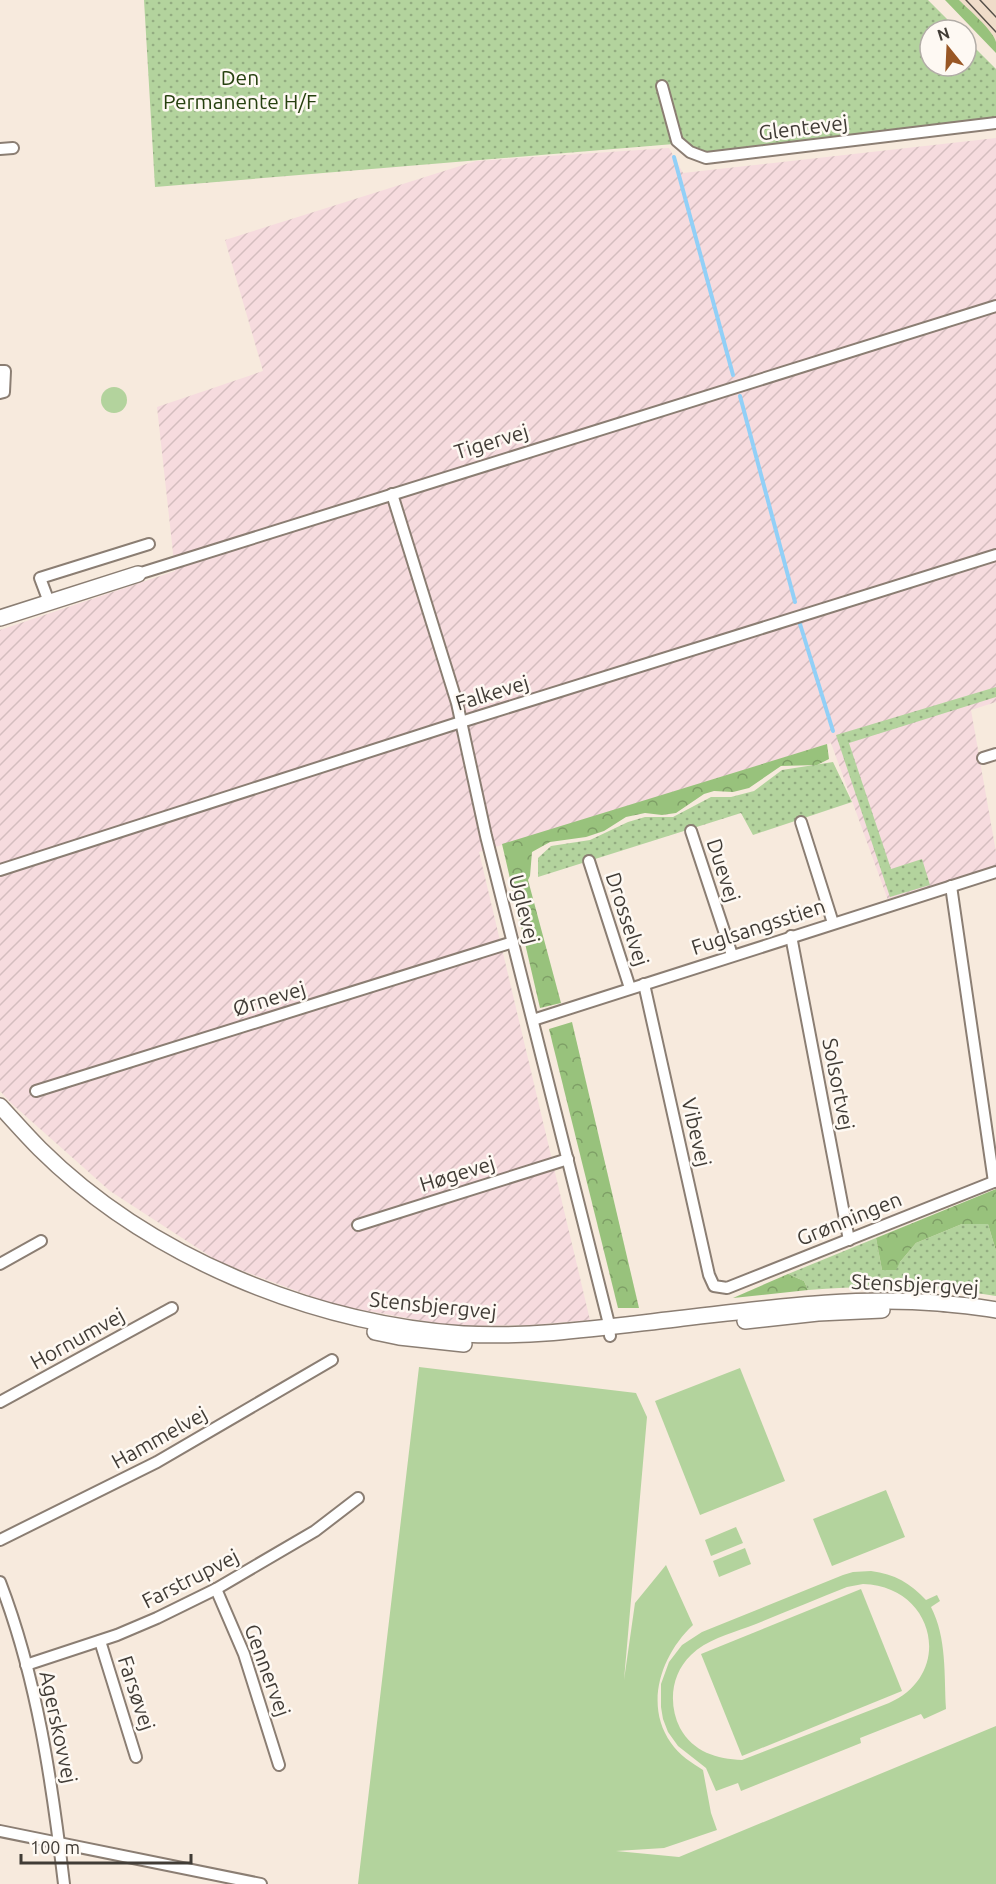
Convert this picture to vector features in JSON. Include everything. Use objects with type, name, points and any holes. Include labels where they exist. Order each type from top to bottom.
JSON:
[{"type":"street","name":"Glentevej","points":[[662,86],[677,141],[690,152],[706,158],[996,123]]},
{"type":"street","points":[[0,149],[13,148]]},
{"type":"street","name":"Tigervej","points":[[0,618],[996,306]]},
{"type":"street","points":[[0,371],[4,371],[4,393],[0,393]]},
{"type":"street","name":"Uglevej","points":[[392,494],[461,722],[486,836],[610,1331]]},
{"type":"street","points":[[48,602],[40,578],[149,544]]},
{"type":"street","name":"Falkevej","points":[[0,870],[461,722],[996,555]]},
{"type":"street","points":[[983,758],[996,754]]},
{"type":"street","points":[[801,822],[833,923]]},
{"type":"street","name":"Duevej","points":[[691,831],[732,955]]},
{"type":"street","name":"Drosselvej","points":[[589,861],[630,988]]},
{"type":"street","name":"Fuglsangsstien","points":[[533,1020],[996,872]]},
{"type":"street","points":[[951,886],[995,1181]]},
{"type":"street","name":"Solsortvej","points":[[792,936],[849,1240]]},
{"type":"street","name":"Ørnevej","points":[[36,1091],[513,942]]},
{"type":"street","name":"Vibevej","points":[[644,984],[709,1275],[716,1287]]},
{"type":"street","name":"Stensbjergvej","points":[[0,1106],[40,1149],[74,1180],[119,1214],[195,1259],[232,1277],[298,1302],[350,1317],[395,1326],[464,1334],[610,1331],[826,1312],[894,1310],[996,1319]]},
{"type":"street","name":"Stensbjergvej","points":[[0,1121],[59,1179],[113,1220],[181,1263],[229,1287],[294,1312],[347,1327],[399,1337],[462,1344],[534,1344],[610,1331],[826,1302],[895,1299],[996,1310]]},
{"type":"street","name":"Høgevej","points":[[358,1225],[568,1159]]},
{"type":"street","name":"Grønningen","points":[[716,1287],[727,1288],[995,1181]]},
{"type":"street","points":[[0,1264],[41,1241]]},
{"type":"street","name":"Hornumvej","points":[[0,1402],[172,1308]]},
{"type":"street","name":"Hammelvej","points":[[0,1540],[157,1462],[332,1360]]},
{"type":"street","name":"Farstrupvej","points":[[26,1665],[100,1641],[157,1618],[216,1589],[315,1531],[358,1498]]},
{"type":"street","name":"Agerskovvej","points":[[0,1582],[5,1611],[26,1665],[43,1734],[64,1884]]},
{"type":"street","name":"Gennervej","points":[[216,1589],[244,1654],[279,1765]]},
{"type":"street","name":"Farsøvej","points":[[100,1641],[136,1756]]},
{"type":"street","points":[[0,1831],[261,1884]]},
{"type":"shaded area","points":[[959,0],[996,0],[996,42],[978,18]]},
{"type":"shaded area","points":[[996,138],[996,702],[971,710],[996,852],[996,866],[888,900],[831,743],[479,852],[590,1320],[531,1325],[453,1326],[334,1305],[219,1262],[110,1191],[12,1104],[0,1091],[0,630],[175,571],[157,407],[263,371],[225,240],[476,161],[669,148],[683,173]]},
{"type":"green space","name":"Den Permanente H/F","points":[[144,0],[928,0],[946,18],[918,18],[918,78],[978,78],[978,51],[996,69],[996,118],[705,153],[693,149],[686,143],[155,187]]},
{"type":"green space","points":[[945,0],[959,0],[978,18],[962,18]]},
{"type":"green space","points":[[978,18],[994,37],[996,53],[978,34]]},
{"type":"green space","points":[[114,387],[123,391],[127,400],[123,409],[114,413],[105,409],[101,400],[105,391]]},
{"type":"green space","points":[[996,687],[996,697],[849,743],[891,869],[922,859],[930,885],[890,897],[836,735]]},
{"type":"green space","points":[[827,744],[829,759],[817,765],[781,766],[749,788],[733,792],[714,791],[704,794],[676,813],[662,815],[645,813],[626,817],[604,831],[586,837],[550,842],[532,852],[528,880],[561,1003],[540,1008],[502,844]]},
{"type":"green space","points":[[833,762],[852,802],[753,835],[741,813],[538,877],[538,858],[551,846],[590,840],[628,822],[645,817],[673,817],[711,797],[731,797],[754,791],[782,770]]},
{"type":"green space","points":[[572,1022],[639,1308],[618,1308],[549,1029]]},
{"type":"green space","points":[[996,1189],[996,1251],[988,1224],[962,1224],[916,1243],[896,1270],[882,1270],[876,1238]]},
{"type":"green space","points":[[962,1224],[988,1224],[996,1251],[996,1296],[902,1287],[808,1290],[804,1281],[788,1274],[876,1238],[882,1270],[900,1262],[916,1243]]},
{"type":"green space","points":[[788,1274],[804,1281],[808,1290],[733,1298]]},
{"type":"green space","points":[[419,1367],[636,1393],[647,1417],[624,1680],[635,1603],[666,1565],[693,1625],[672,1651],[665,1666],[660,1681],[659,1713],[663,1728],[674,1747],[703,1770],[711,1813],[717,1830],[664,1848],[616,1851],[679,1857],[996,1726],[996,1884],[358,1884]]},
{"type":"green space","points":[[740,1368],[785,1481],[700,1515],[655,1401]]},
{"type":"green space","points":[[886,1490],[905,1537],[832,1566],[813,1519]]},
{"type":"green space","points":[[736,1527],[743,1543],[711,1556],[705,1540]]},
{"type":"green space","points":[[745,1548],[751,1564],[719,1577],[713,1561]]},
{"type":"green space","points":[[853,1572],[880,1572],[895,1577],[908,1584],[926,1600],[937,1595],[940,1601],[931,1607],[942,1644],[946,1709],[924,1719],[921,1714],[860,1738],[861,1743],[741,1791],[738,1783],[716,1791],[706,1768],[678,1746],[668,1732],[663,1719],[661,1684],[669,1662],[682,1645],[702,1632]],"holes":[[[863,1584],[887,1588],[907,1599],[920,1615],[928,1633],[929,1653],[923,1672],[910,1690],[889,1703],[742,1760],[707,1753],[685,1736],[676,1719],[673,1690],[679,1671],[697,1650],[718,1638],[847,1587]]]},
{"type":"green space","points":[[861,1589],[902,1691],[742,1756],[701,1654]]},
{"type":"waterway","points":[[674,157],[733,375]]},
{"type":"waterway","points":[[740,396],[795,602]]},
{"type":"waterway","points":[[800,624],[833,731]]},
{"type":"tram line","points":[[966,0],[996,32]]},
{"type":"tram line","points":[[980,0],[996,17]]}]
